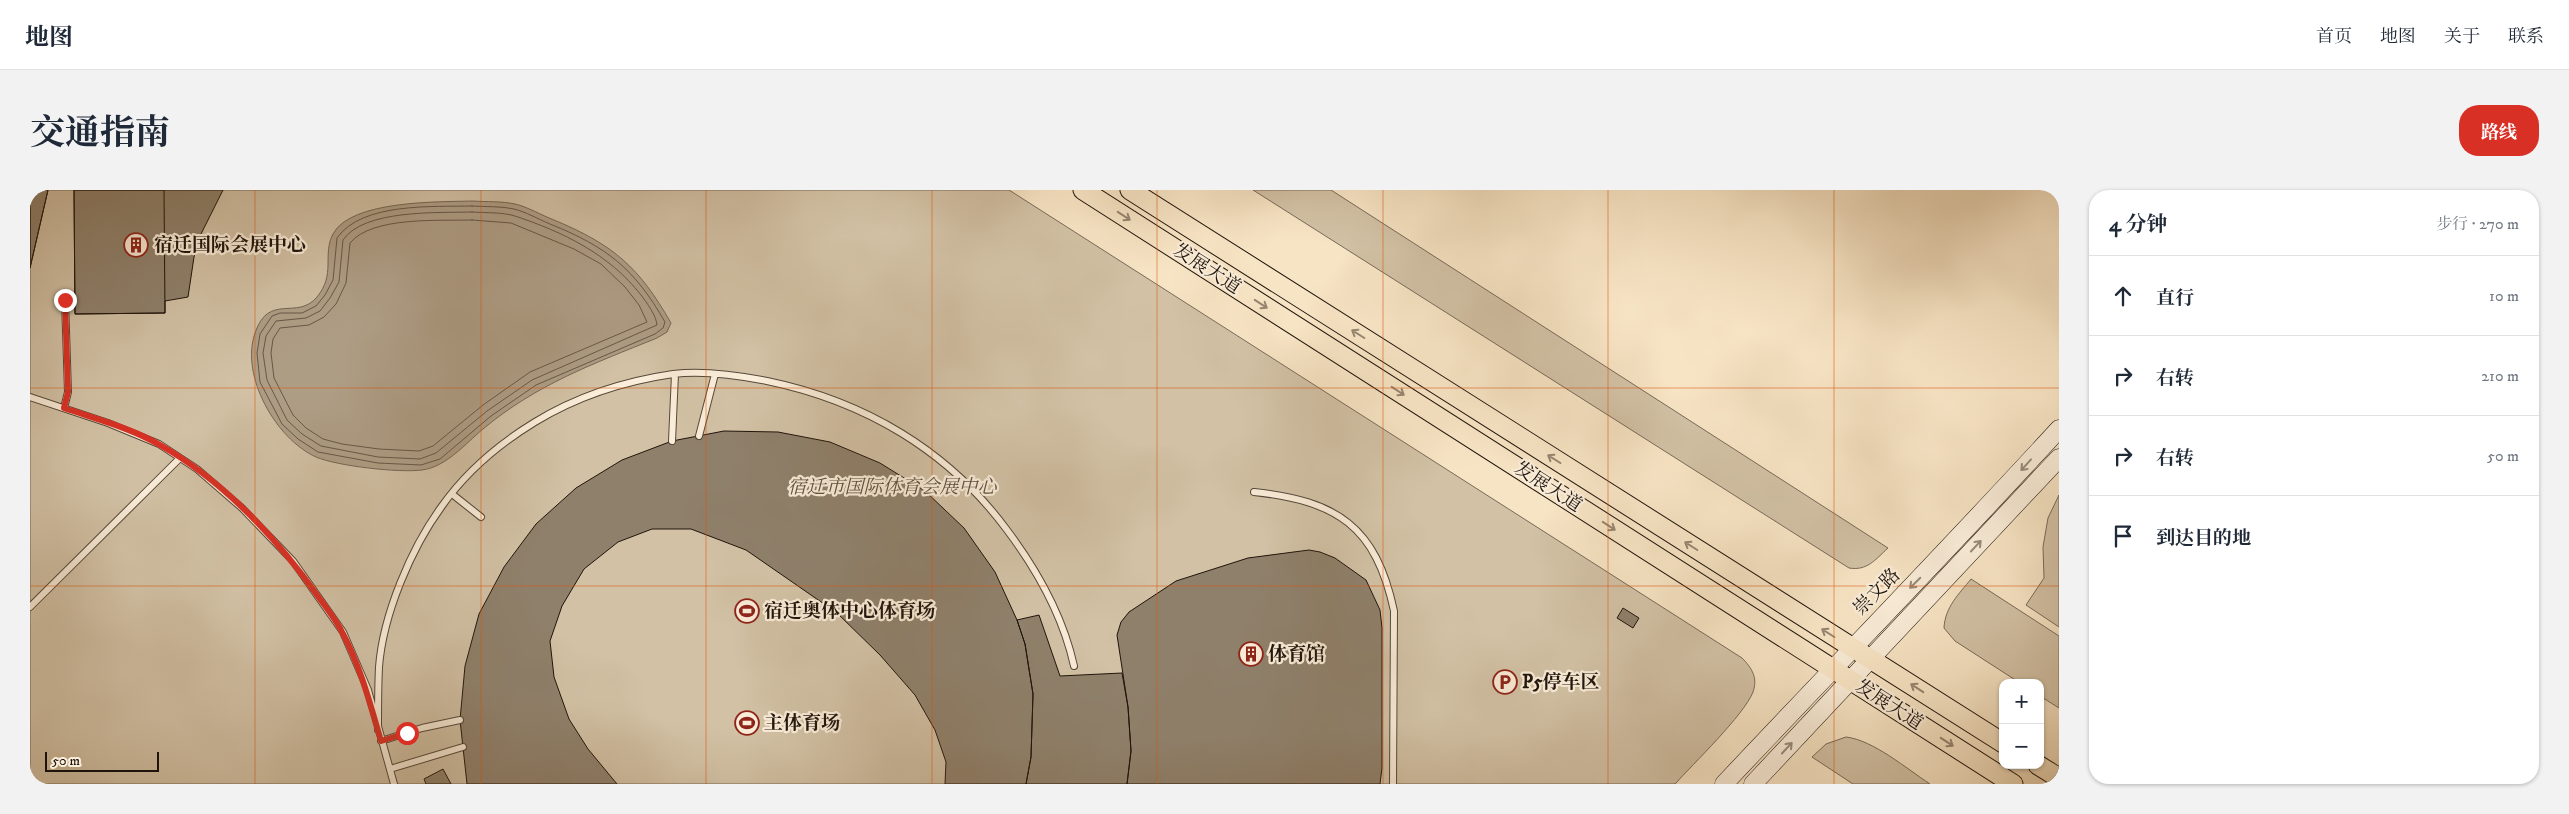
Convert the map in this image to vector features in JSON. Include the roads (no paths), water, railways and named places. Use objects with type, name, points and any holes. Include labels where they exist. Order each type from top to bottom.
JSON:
[{"type":"main road","name":"发展大道","points":[[1083,190],[2013,784]]},
{"type":"main road","name":"发展大道","points":[[1130,190],[1851,648],[1999,739]]},
{"type":"main road","points":[[2044,769],[2059,778]]},
{"type":"street","name":"崇文路","points":[[1724,784],[1851,648],[1951,547],[2059,429]]},
{"type":"street","points":[[1753,784],[2059,458]]},
{"type":"lane","points":[[64,408],[68,392],[65,300]]},
{"type":"lane","points":[[672,441],[675,374]]},
{"type":"lane","points":[[378,730],[379,665],[385,632],[395,598],[416,550],[442,506],[452,494],[480,462],[511,437],[550,413],[580,399],[624,385],[675,374],[742,376],[791,386],[839,401],[877,418],[902,432],[950,467],[991,508],[1031,563],[1053,606],[1070,648],[1074,666]]},
{"type":"lane","points":[[699,436],[714,374]]},
{"type":"lane","points":[[30,396],[108,423],[160,444],[242,508],[293,561],[343,632],[368,690],[394,784]]},
{"type":"lane","points":[[30,607],[180,458]]},
{"type":"lane","points":[[1254,492],[1290,496],[1336,514],[1353,526],[1381,564],[1388,583],[1394,611],[1393,784]]},
{"type":"lane","points":[[452,494],[481,517]]},
{"type":"lane","points":[[381,741],[422,728],[460,720]]},
{"type":"lane","points":[[390,769],[462,747]]},
{"type":"water","points":[[473,201],[504,202],[520,205],[575,229],[609,249],[636,272],[648,287],[671,323],[667,332],[657,338],[566,376],[524,399],[503,413],[447,460],[431,468],[412,471],[353,466],[316,457],[301,448],[287,436],[275,421],[257,386],[252,350],[255,333],[261,321],[268,313],[275,310],[301,307],[309,304],[317,297],[323,289],[328,272],[330,242],[333,234],[343,223],[358,215],[376,209],[397,205]]},
{"type":"place","name":"宿迁国际会展中心","points":[[136,245]]},
{"type":"place","name":"宿迁奥体中心体育场","points":[[747,611]]},
{"type":"place","name":"体育馆","points":[[1251,654]]},
{"type":"place","name":"P5停车区","points":[[1505,682]]},
{"type":"place","name":"主体育场","points":[[747,723]]},
{"type":"park label","name":"宿迁市国际体育会展中心","points":[[892,487]]}]
